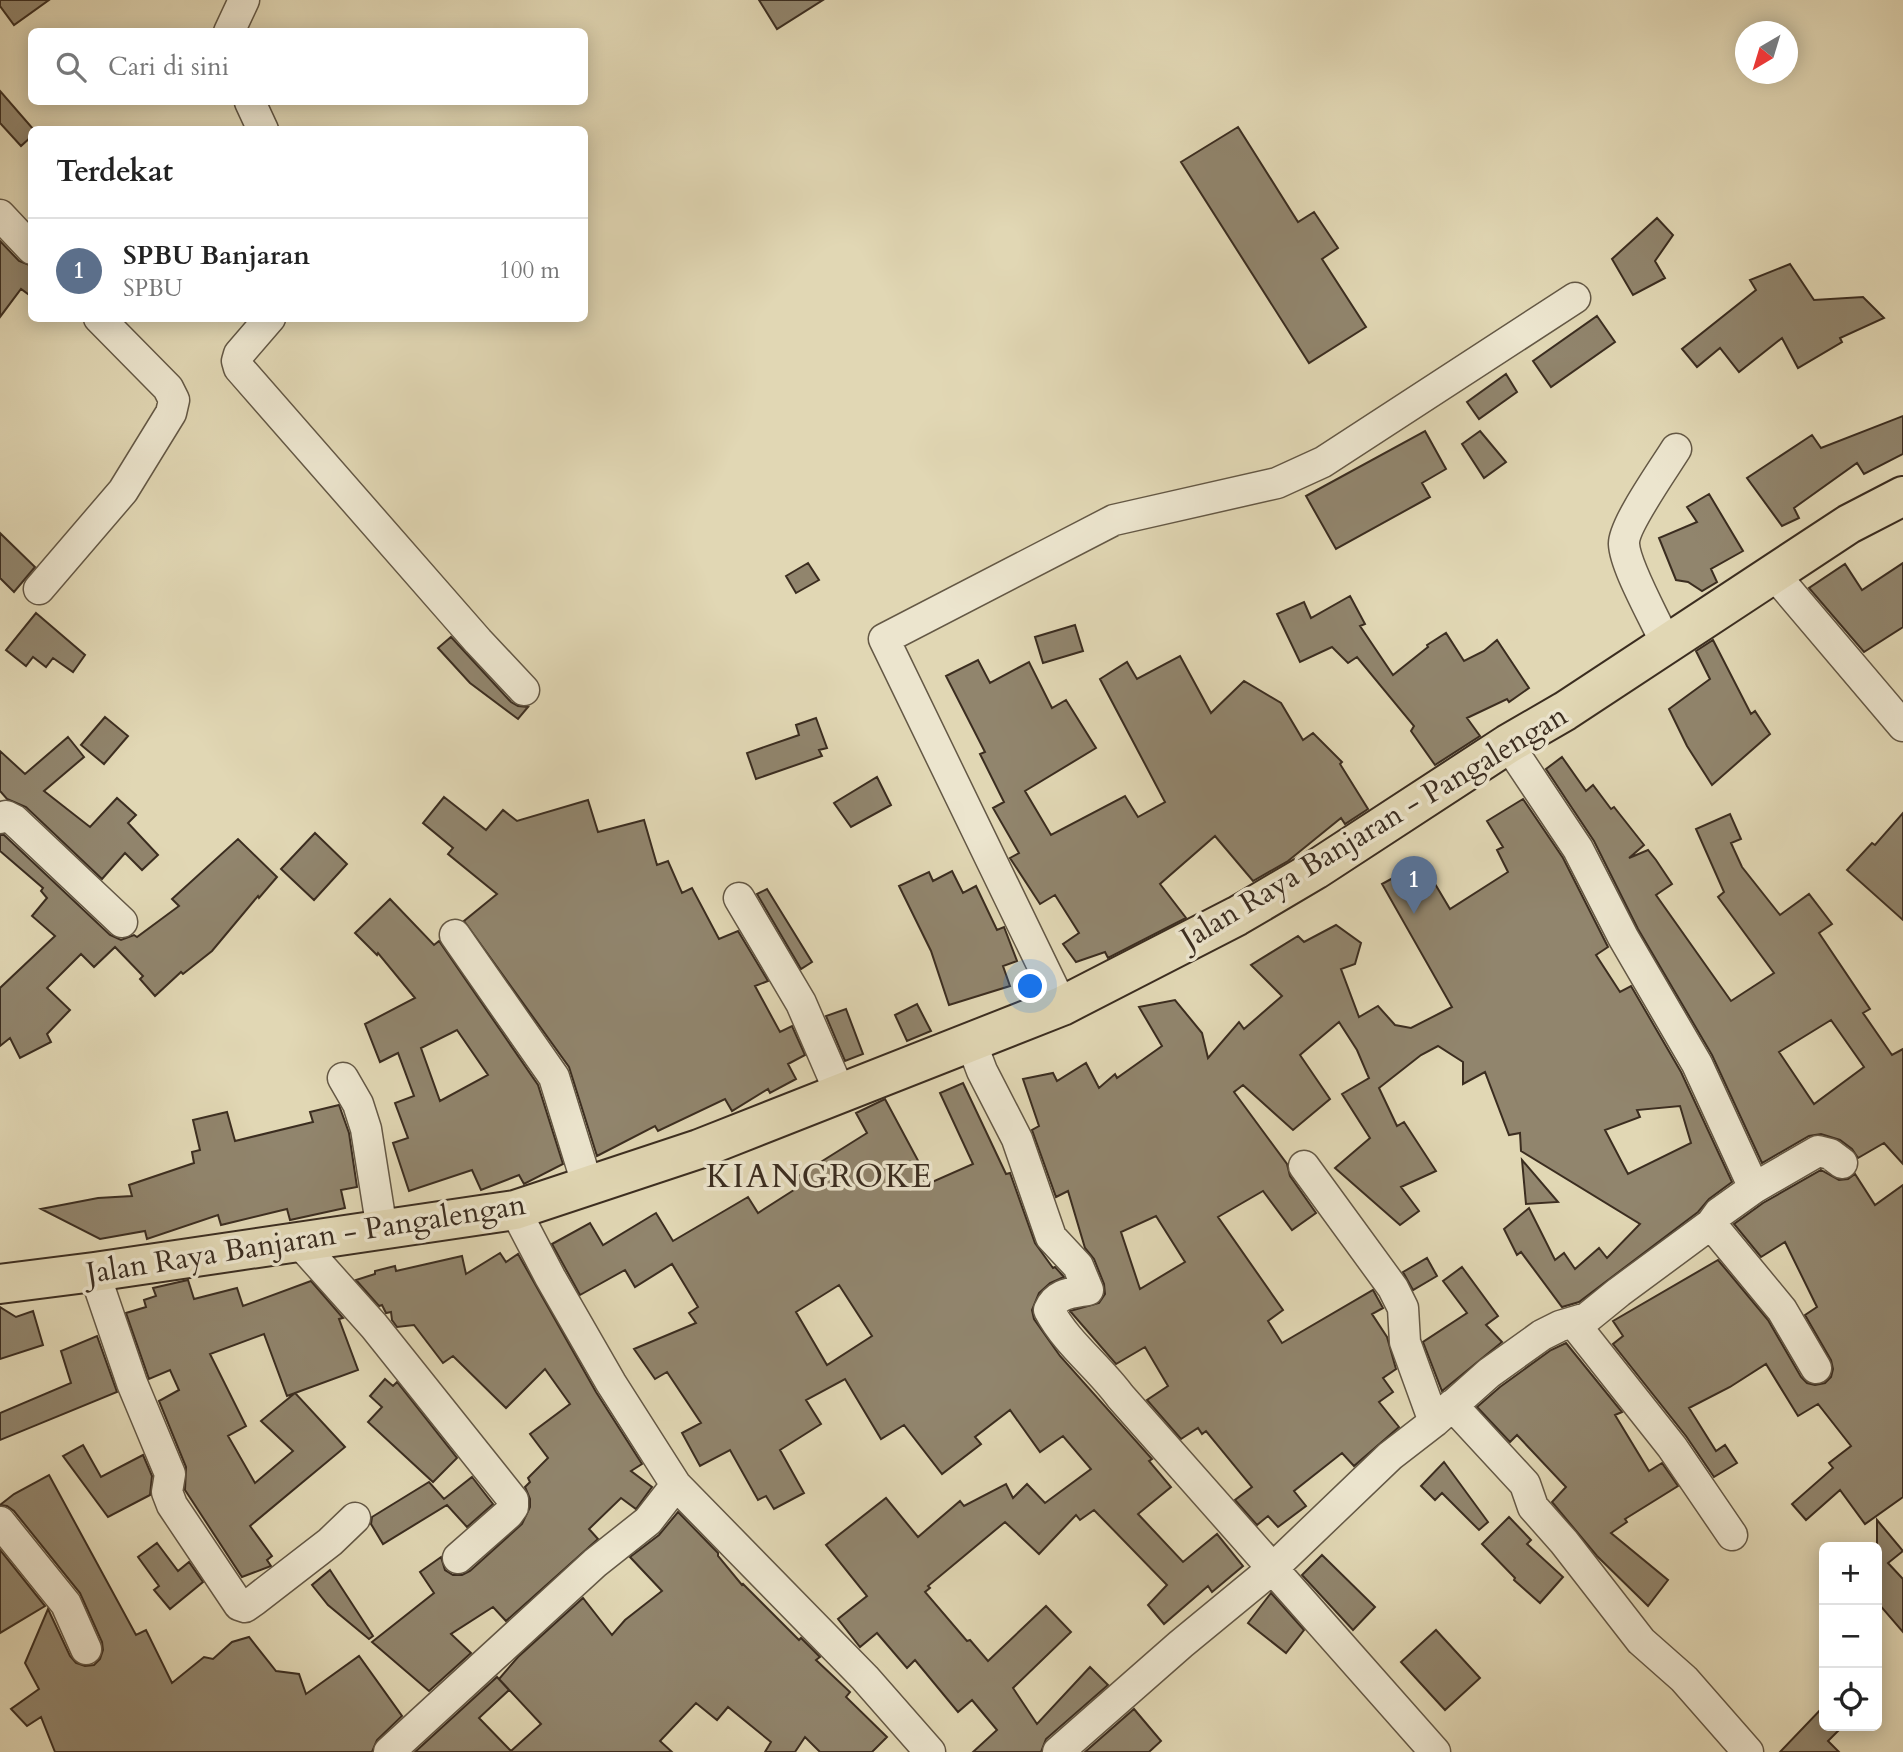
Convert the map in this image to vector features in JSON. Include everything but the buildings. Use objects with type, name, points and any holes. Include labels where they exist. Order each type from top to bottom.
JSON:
[{"type":"main road","name":"Jalan Raya Banjaran - Pangalengan","points":[[0,1284],[515,1210],[699,1149],[1062,1006],[1237,916],[1315,870],[1508,744],[1566,711],[1849,523],[1903,496]]},
{"type":"street","points":[[231,28],[244,0]]},
{"type":"street","points":[[251,105],[261,126]]},
{"type":"street","points":[[0,215],[28,245]]},
{"type":"street","points":[[1062,1006],[884,639],[1114,520],[1277,483],[1323,462],[1575,298]]},
{"type":"street","points":[[39,589],[123,491],[171,413],[174,400],[168,388],[103,322]]},
{"type":"street","points":[[267,322],[239,354],[239,368],[524,690]]},
{"type":"street","points":[[1667,644],[1627,559],[1623,541],[1629,525],[1676,449]]},
{"type":"street","points":[[1774,574],[1903,726]]},
{"type":"street","points":[[1508,744],[1578,849],[1623,937],[1702,1073],[1754,1188]]},
{"type":"street","points":[[0,818],[6,816],[14,820],[122,922]]},
{"type":"street","points":[[739,898],[801,1003],[840,1093]]},
{"type":"street","points":[[455,935],[554,1077],[588,1187]]},
{"type":"street","points":[[971,1042],[982,1071],[1017,1139],[1051,1237],[1078,1266],[1088,1290],[1059,1296],[1052,1302],[1049,1310],[1057,1325],[1435,1752]]},
{"type":"street","points":[[343,1078],[358,1104],[366,1129],[382,1230]]},
{"type":"street","points":[[1058,1752],[1181,1644],[1272,1570],[1390,1456],[1489,1373],[1542,1335],[1587,1318],[1754,1188],[1818,1151],[1830,1154],[1842,1163]]},
{"type":"street","points":[[1304,1166],[1370,1255],[1398,1298],[1403,1308],[1405,1342],[1443,1414],[1525,1484],[1533,1507],[1564,1542],[1641,1641],[1684,1679],[1748,1752]]},
{"type":"street","points":[[515,1210],[611,1383],[676,1485],[865,1678],[930,1752]]},
{"type":"street","points":[[1711,1224],[1782,1310],[1816,1368]]},
{"type":"street","points":[[298,1241],[374,1326],[513,1500],[513,1507],[508,1514],[458,1558]]},
{"type":"street","points":[[94,1272],[132,1383],[170,1474],[167,1492],[172,1505],[239,1605],[245,1607],[255,1600],[330,1542],[355,1518]]},
{"type":"street","points":[[1573,1322],[1672,1447],[1732,1535]]},
{"type":"street","points":[[389,1752],[595,1563],[648,1521],[676,1485]]},
{"type":"street","points":[[0,1521],[66,1604],[86,1649]]},
{"type":"place","name":"SPBU Banjaran","points":[[1414,914]]},
{"type":"district","name":"KIANGROKE","points":[[820,1176]]}]
